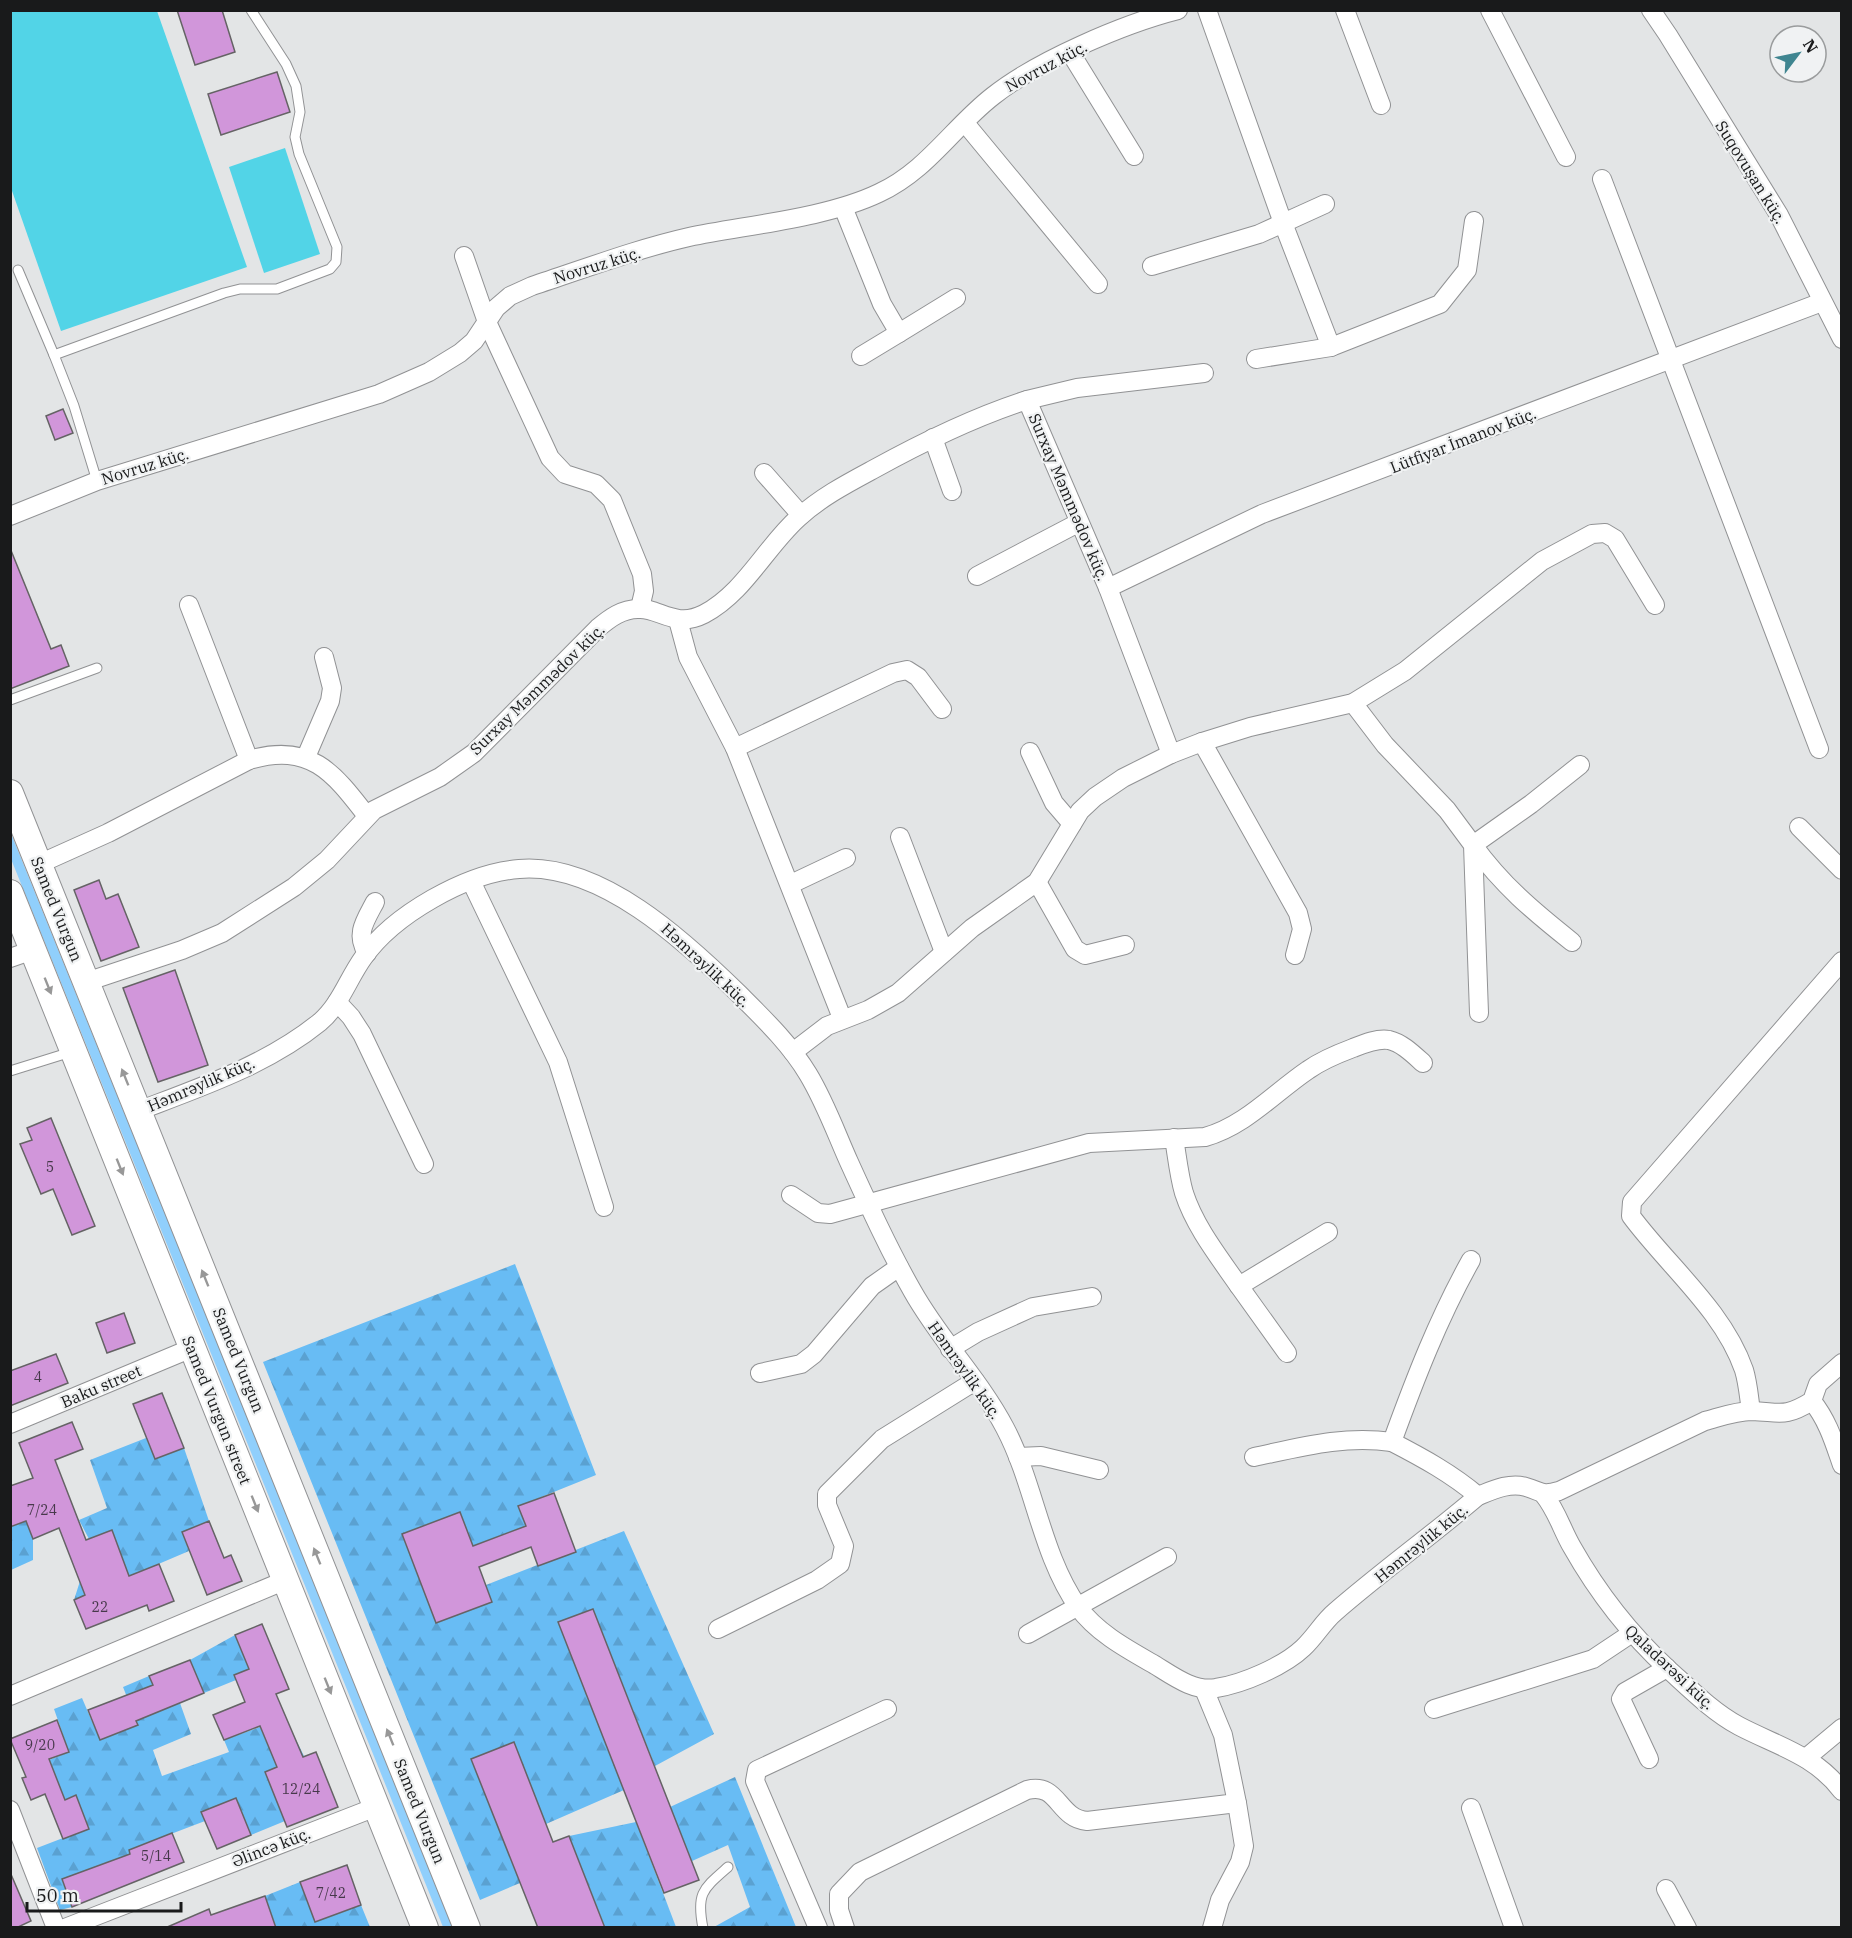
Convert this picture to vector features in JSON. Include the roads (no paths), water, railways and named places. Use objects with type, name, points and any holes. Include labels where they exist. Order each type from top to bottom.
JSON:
[{"type":"main road","name":"Samed Vurgun","points":[[10,793],[466,1928]]},
{"type":"main road","name":"Samed Vurgun street","points":[[10,893],[22,954],[74,1052],[424,1928]]},
{"type":"street","name":"Novruz küç.","points":[[10,516],[97,481],[379,394],[429,372],[460,353],[474,341],[496,308],[510,296],[532,286],[686,238],[843,207],[879,193],[905,178],[932,157],[991,97],[1016,79],[1130,24],[1178,10]]},
{"type":"street","points":[[1208,10],[1283,224],[1331,347]]},
{"type":"street","points":[[1345,10],[1381,105]]},
{"type":"street","points":[[1490,10],[1566,157]]},
{"type":"street","name":"Suqovuşan küç.","points":[[1651,10],[1779,215],[1842,339]]},
{"type":"street","points":[[1071,52],[1134,156]]},
{"type":"street","points":[[965,123],[1098,284]]},
{"type":"street","points":[[1602,179],[1819,749]]},
{"type":"street","points":[[1152,266],[1259,234],[1325,204]]},
{"type":"street","points":[[843,207],[882,304],[899,333]]},
{"type":"street","points":[[1257,359],[1331,347],[1440,304],[1467,270],[1474,221]]},
{"type":"street","points":[[464,256],[487,322],[550,458],[566,474],[596,484],[612,500],[642,574],[644,591],[640,608],[678,620],[688,657],[735,748],[842,1018]]},
{"type":"street","points":[[861,356],[956,298]]},
{"type":"street","name":"Lütfiyar İmanov küç.","points":[[1108,588],[1262,514],[1822,302]]},
{"type":"street","points":[[1028,400],[1077,388],[1204,373]]},
{"type":"street","name":"Surxay Məmmədov küç.","points":[[678,620],[701,616],[724,601],[748,576],[779,535],[828,495],[933,438],[1028,400],[1078,523],[1108,588],[1171,754]]},
{"type":"street","points":[[933,438],[952,491]]},
{"type":"street","points":[[764,473],[801,515]]},
{"type":"street","points":[[977,576],[1078,523]]},
{"type":"street","points":[[793,1052],[842,1018],[868,1010],[898,993],[944,952],[1036,882],[1072,824],[1095,797],[1123,778],[1171,754],[1202,742],[1251,727],[1353,703],[1406,671],[1542,561],[1592,534],[1605,533],[1615,539],[1655,605]]},
{"type":"street","points":[[189,605],[249,760]]},
{"type":"street","name":"Surxay Məmmədov küç.","points":[[87,982],[182,950],[222,933],[254,914],[327,860],[367,816],[396,797],[440,777],[474,753],[598,628],[617,613],[640,608]]},
{"type":"street","points":[[306,757],[330,700],[332,688],[324,657]]},
{"type":"street","points":[[735,748],[907,670],[918,677],[942,709]]},
{"type":"street","points":[[1353,703],[1386,745],[1447,810],[1496,877],[1518,899],[1572,942]]},
{"type":"street","points":[[1202,742],[1298,913],[1302,929],[1295,955]]},
{"type":"street","points":[[1030,752],[1054,803],[1072,824]]},
{"type":"street","points":[[39,864],[108,833],[249,760],[266,755],[306,757],[328,769],[367,816]]},
{"type":"street","points":[[1473,845],[1531,804],[1580,765]]},
{"type":"street","points":[[1799,827],[1842,870]]},
{"type":"street","points":[[900,837],[944,952]]},
{"type":"street","points":[[1473,845],[1479,1013]]},
{"type":"street","points":[[790,884],[846,858]]},
{"type":"street","name":"Həmrəylik küç.","points":[[138,1111],[231,1075],[276,1051],[326,1017],[367,953],[392,928],[420,908],[471,881],[496,872],[524,868],[570,875],[608,891],[659,921],[706,962],[770,1024],[793,1052],[819,1094],[899,1267],[950,1349],[1006,1430],[1018,1457],[1055,1563],[1079,1607],[1115,1641],[1184,1683],[1204,1689],[1226,1686],[1284,1663],[1305,1646],[1332,1615],[1478,1496],[1506,1486],[1525,1486],[1544,1495]]},
{"type":"street","points":[[471,881],[558,1062],[604,1207]]},
{"type":"street","points":[[1036,882],[1075,949],[1085,955],[1125,945]]},
{"type":"street","points":[[367,953],[360,942],[361,929],[375,902]]},
{"type":"street","points":[[1751,1411],[1744,1371],[1730,1341],[1708,1308],[1631,1216],[1632,1202],[1842,961]]},
{"type":"street","points":[[337,1002],[362,1034],[424,1164]]},
{"type":"street","points":[[791,1195],[818,1213],[830,1214],[1089,1143],[1205,1137],[1221,1132],[1309,1069],[1330,1057],[1368,1042],[1388,1040],[1402,1046],[1423,1063]]},
{"type":"street","points":[[1174,1138],[1184,1193],[1201,1230],[1287,1353]]},
{"type":"street","points":[[1239,1286],[1328,1232]]},
{"type":"street","points":[[1392,1442],[1428,1344],[1447,1303],[1472,1260]]},
{"type":"street","points":[[760,1373],[801,1364],[814,1354],[872,1286],[899,1267]]},
{"type":"street","points":[[950,1349],[988,1326],[1033,1307],[1092,1297]]},
{"type":"street","name":"Baku street","points":[[10,1424],[192,1348]]},
{"type":"street","points":[[1544,1495],[1576,1485],[1705,1421],[1726,1414],[1751,1411],[1773,1415],[1797,1411],[1812,1401],[1818,1384],[1842,1363]]},
{"type":"street","points":[[718,1629],[817,1580],[840,1564],[844,1546],[827,1505],[827,1494],[882,1439],[975,1382]]},
{"type":"street","points":[[1812,1401],[1822,1414],[1832,1435],[1842,1465]]},
{"type":"street","points":[[1254,1457],[1342,1439],[1364,1438],[1392,1442],[1442,1469],[1478,1496]]},
{"type":"street","points":[[1018,1457],[1041,1456],[1099,1470]]},
{"type":"street","name":"Qaladərəsi küç.","points":[[1544,1495],[1555,1509],[1571,1546],[1591,1578],[1632,1633],[1667,1668],[1714,1709],[1738,1726],[1815,1763],[1842,1791]]},
{"type":"street","points":[[1028,1634],[1167,1557]]},
{"type":"street","points":[[10,1696],[285,1580]]},
{"type":"street","points":[[1434,1709],[1593,1659],[1632,1633]]},
{"type":"street","points":[[1649,1760],[1622,1699],[1625,1692],[1667,1668]]},
{"type":"street","points":[[1204,1689],[1223,1735],[1244,1846],[1240,1862],[1220,1900],[1212,1928]]},
{"type":"street","points":[[818,1928],[755,1780],[757,1770],[887,1709]]},
{"type":"street","points":[[1806,1758],[1842,1728]]},
{"type":"street","points":[[845,1928],[839,1910],[839,1894],[860,1872],[1027,1790],[1037,1787],[1050,1792],[1066,1813],[1076,1820],[1087,1821],[1237,1803]]},
{"type":"street","name":"Əlincə küç.","points":[[65,1928],[376,1806]]},
{"type":"street","points":[[1471,1808],[1514,1928]]},
{"type":"street","points":[[10,1810],[56,1928]]},
{"type":"street","points":[[1666,1889],[1688,1928]]},
{"type":"lane","points":[[54,355],[224,293],[240,289],[277,289],[330,269],[336,262],[338,247],[306,174],[295,137],[300,112],[296,86],[286,64],[251,10]]},
{"type":"lane","points":[[18,270],[75,405],[97,481]]},
{"type":"lane","points":[[10,700],[97,669]]},
{"type":"lane","points":[[10,1071],[74,1052]]},
{"type":"lane","points":[[703,1928],[699,1905],[701,1895],[728,1867]]}]
